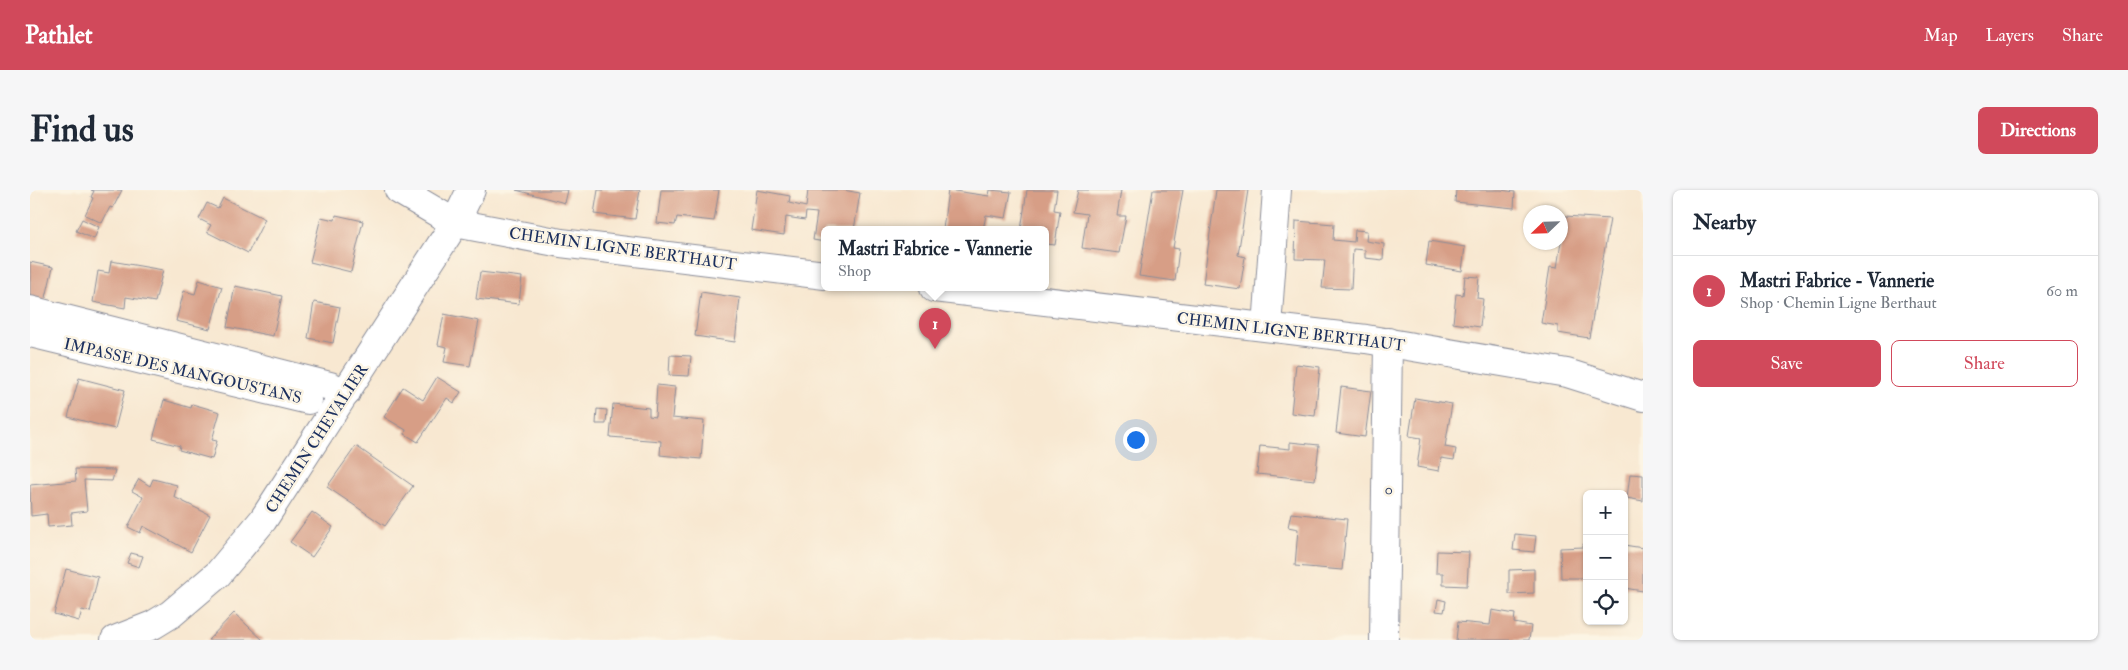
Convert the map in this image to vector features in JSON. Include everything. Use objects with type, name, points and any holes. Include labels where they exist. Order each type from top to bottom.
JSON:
[{"type":"street","name":"CHEMIN LIGNE BERTHAUT","points":[[399,190],[455,223],[562,243],[821,275]]},
{"type":"street","name":"CHEMIN CHEVALIER","points":[[115,640],[153,625],[171,614],[218,574],[263,520],[455,223],[471,190]]},
{"type":"street","points":[[1267,327],[1277,190]]},
{"type":"street","name":"CHEMIN LIGNE BERTHAUT","points":[[960,291],[1388,342],[1567,373],[1643,398]]},
{"type":"street","points":[[30,310],[330,386],[339,403]]},
{"type":"street","name":"IMPASSE DES MANGOUSTANS","points":[[30,333],[316,402],[339,403]]},
{"type":"street","name":"0","points":[[1384,640],[1388,342]]},
{"type":"building","points":[[91,190],[122,190],[113,208],[110,207],[102,223],[85,215],[93,198],[91,197],[94,191]]},
{"type":"building","points":[[516,190],[568,190],[565,203]]},
{"type":"building","points":[[598,190],[640,190],[635,219],[594,214]]},
{"type":"building","points":[[661,190],[719,190],[714,221],[677,217],[675,225],[657,223]]},
{"type":"building","points":[[757,190],[790,196],[789,203],[806,207],[808,190],[843,190],[860,193],[855,226],[821,226],[821,241],[813,240],[817,213],[806,212],[805,220],[786,217],[784,235],[751,230]]},
{"type":"building","points":[[948,190],[989,196],[990,190],[1011,192],[1006,218],[986,215],[984,226],[943,226]]},
{"type":"building","points":[[1027,190],[1057,190],[1054,210],[1060,211],[1055,245],[1049,244],[1049,226],[1022,226]]},
{"type":"building","points":[[1078,190],[1121,190],[1117,216],[1126,216],[1119,253],[1082,248],[1087,214],[1073,212]]},
{"type":"building","points":[[1153,190],[1183,190],[1173,248],[1179,249],[1175,281],[1139,276]]},
{"type":"building","points":[[1216,190],[1248,190],[1238,255],[1245,257],[1240,289],[1203,284]]},
{"type":"building","points":[[1456,190],[1501,190],[1515,192],[1514,208],[1455,202]]},
{"type":"building","points":[[223,198],[265,219],[248,253],[207,232],[211,225],[199,219],[207,203],[218,208]]},
{"type":"building","points":[[336,215],[363,221],[351,272],[310,262],[321,217],[335,220]]},
{"type":"building","points":[[1568,216],[1610,219],[1589,338],[1558,333],[1558,326],[1541,323],[1550,267],[1557,268],[1560,250],[1568,250]]},
{"type":"building","points":[[82,219],[99,227],[94,239],[76,231]]},
{"type":"building","points":[[1296,221],[1334,224],[1333,240],[1354,242],[1355,230],[1367,231],[1366,241],[1384,244],[1383,260],[1365,258],[1365,250],[1353,249],[1351,289],[1322,288],[1325,260],[1295,259]]},
{"type":"building","points":[[1429,241],[1465,247],[1462,271],[1426,265]]},
{"type":"building","points":[[111,261],[163,270],[155,302],[126,297],[125,308],[93,302],[98,271],[109,273]]},
{"type":"building","points":[[30,262],[53,267],[45,302],[30,304]]},
{"type":"building","points":[[480,272],[522,277],[519,304],[476,299]]},
{"type":"building","points":[[1465,276],[1479,277],[1477,298],[1483,299],[1480,327],[1453,323],[1456,294],[1463,295]]},
{"type":"building","points":[[199,280],[222,287],[210,329],[176,321],[184,291],[195,294]]},
{"type":"building","points":[[235,286],[282,296],[273,336],[227,327]]},
{"type":"building","points":[[701,292],[740,298],[735,342],[695,336]]},
{"type":"building","points":[[314,302],[340,307],[333,343],[308,338]]},
{"type":"building","points":[[444,314],[479,321],[470,366],[444,362],[447,347],[438,345]]},
{"type":"building","points":[[670,355],[691,356],[689,376],[669,375]]},
{"type":"building","points":[[1296,364],[1320,367],[1315,416],[1291,413]]},
{"type":"building","points":[[437,377],[461,392],[454,403],[447,398],[418,442],[405,434],[406,430],[384,417],[403,387],[423,400]]},
{"type":"building","points":[[79,378],[125,390],[115,429],[68,417]]},
{"type":"building","points":[[657,385],[675,387],[672,418],[704,421],[701,459],[660,455],[661,441],[610,437],[613,404],[649,408],[649,416],[655,417]]},
{"type":"building","points":[[1341,387],[1371,391],[1365,437],[1336,433]]},
{"type":"building","points":[[1415,398],[1452,404],[1445,447],[1456,449],[1454,460],[1441,458],[1439,471],[1417,467],[1421,438],[1409,436]]},
{"type":"building","points":[[164,400],[191,408],[192,404],[220,412],[212,440],[217,441],[212,459],[179,450],[180,446],[153,439]]},
{"type":"building","points":[[597,409],[607,410],[606,424],[596,424]]},
{"type":"building","points":[[1290,442],[1319,445],[1315,480],[1257,474],[1260,446],[1290,449]]},
{"type":"building","points":[[356,446],[413,486],[385,526],[327,487]]},
{"type":"building","points":[[75,469],[115,470],[112,481],[84,480],[87,511],[71,513],[72,525],[48,527],[47,514],[31,516],[30,485],[76,481]]},
{"type":"building","points":[[1630,474],[1643,475],[1643,501],[1628,498]]},
{"type":"building","points":[[139,479],[150,486],[153,479],[177,485],[174,497],[210,515],[191,552],[143,526],[140,533],[128,527],[143,497],[132,491]]},
{"type":"building","points":[[312,512],[333,527],[312,557],[290,542]]},
{"type":"building","points":[[1291,513],[1347,519],[1342,570],[1295,566],[1298,529],[1288,527]]},
{"type":"building","points":[[1515,534],[1536,536],[1534,552],[1513,550]]},
{"type":"building","points":[[1628,546],[1643,548],[1643,591],[1628,589]]},
{"type":"building","points":[[1583,547],[1583,578],[1561,578],[1560,548]]},
{"type":"building","points":[[1437,551],[1469,552],[1467,586],[1443,585],[1443,573],[1436,573]]},
{"type":"building","points":[[131,553],[143,556],[139,567],[127,563]]},
{"type":"building","points":[[66,569],[98,577],[90,612],[82,610],[79,621],[54,614]]},
{"type":"building","points":[[1534,569],[1534,593],[1509,594],[1509,570]]},
{"type":"building","points":[[1438,599],[1446,601],[1444,612],[1436,611]]},
{"type":"building","points":[[1492,610],[1515,614],[1514,623],[1531,626],[1529,640],[1456,640],[1458,622],[1490,625]]},
{"type":"building","points":[[234,613],[263,640],[208,640]]},
{"type":"place","name":"Mastri Fabrice - Vannerie","points":[[935,349]]}]
